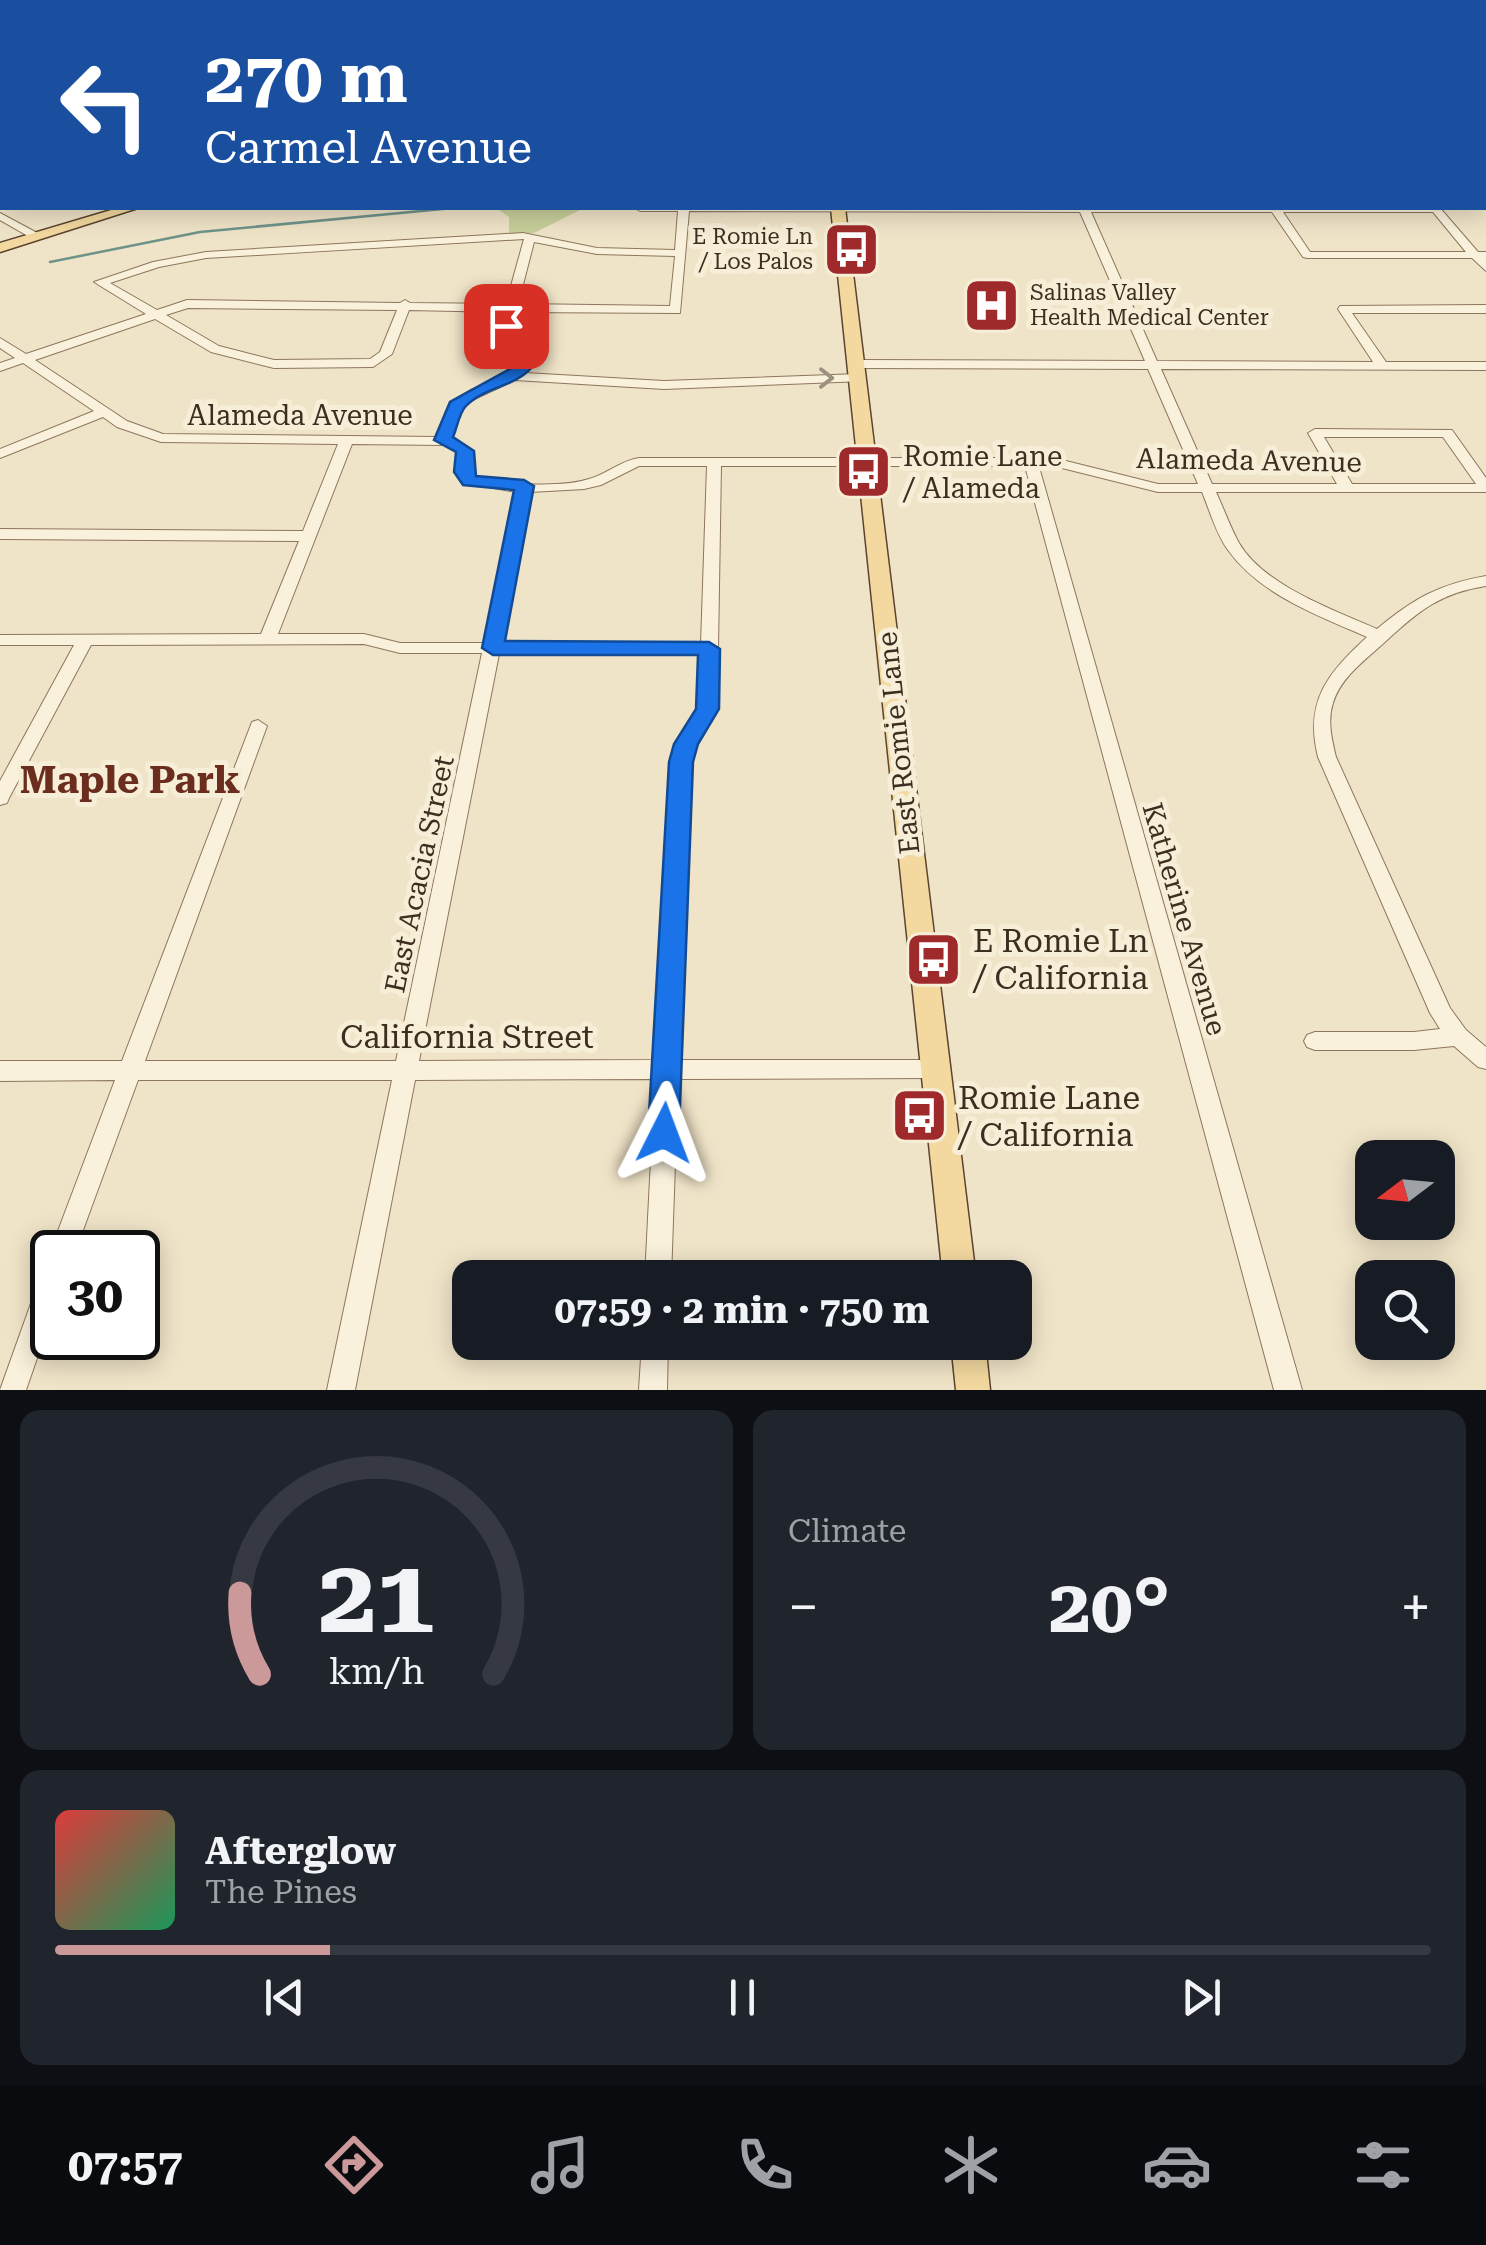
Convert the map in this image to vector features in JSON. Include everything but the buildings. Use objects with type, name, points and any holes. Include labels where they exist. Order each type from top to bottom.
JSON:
[{"type":"main road","points":[[0,248],[124,210]]},
{"type":"main road","name":"East Romie Lane","points":[[838,210],[958,1260]]},
{"type":"main road","points":[[970,1360],[973,1390]]},
{"type":"street","points":[[0,367],[152,313],[194,304],[676,310],[684,210]]},
{"type":"street","points":[[1084,210],[1233,547],[1263,578],[1303,602],[1381,637]]},
{"type":"street","points":[[1276,210],[1307,255],[1480,255]]},
{"type":"street","points":[[1437,210],[1480,255],[1486,268]]},
{"type":"street","points":[[0,216],[36,237]]},
{"type":"street","points":[[405,304],[386,354],[372,363],[285,365],[240,358],[215,349],[100,282],[157,264],[206,255],[530,236],[588,250],[680,253]]},
{"type":"street","points":[[514,376],[529,355],[526,346],[507,330],[530,236]]},
{"type":"street","points":[[1382,366],[1344,309],[1486,309]]},
{"type":"street","name":"Alameda Avenue","points":[[0,342],[135,430],[174,440],[443,440],[455,442],[465,451],[464,472],[470,481],[524,486],[590,484],[634,462],[1031,462],[1072,466],[1143,487],[1486,488]]},
{"type":"street","points":[[664,385],[666,366]]},
{"type":"street","points":[[443,440],[456,406],[477,391],[514,376],[664,385],[792,379],[858,371],[1486,366]]},
{"type":"street","points":[[0,454],[104,412]]},
{"type":"street","points":[[1347,488],[1315,433],[1448,433],[1486,488]]},
{"type":"street","points":[[267,640],[346,440]]},
{"type":"street","points":[[659,1260],[681,762],[686,744],[708,709],[714,462]]},
{"type":"street","name":"Katherine Avenue","points":[[1031,462],[1288,1390]]},
{"type":"street","name":"East Acacia Street","points":[[342,1390],[524,486]]},
{"type":"street","points":[[0,534],[308,536]]},
{"type":"street","points":[[1486,581],[1454,587],[1426,600],[1381,637],[1332,686],[1325,701],[1322,739],[1428,986],[1458,1036],[1486,1060]]},
{"type":"street","points":[[0,640],[372,639],[400,648],[709,649]]},
{"type":"street","points":[[1,794],[85,640]]},
{"type":"street","points":[[71,1230],[258,726]]},
{"type":"street","points":[[1316,1041],[1414,1041],[1458,1036]]},
{"type":"street","name":"California Street","points":[[0,1070],[934,1069]]},
{"type":"street","points":[[12,1390],[30,1341]]},
{"type":"street","points":[[653,1390],[654,1360]]},
{"type":"green space","points":[[499,210],[580,210],[534,233],[509,233],[509,217]]},
{"type":"waterway","points":[[50,262],[200,232],[432,210]]},
{"type":"place","name":"E Romie Ln / Los Palos","points":[[852,249]]},
{"type":"place","name":"Salinas Valley Health Medical Center","points":[[991,305]]},
{"type":"place","name":"Romie Lane / Alameda","points":[[864,472]]},
{"type":"place","name":"E Romie Ln / California","points":[[934,959]]},
{"type":"place","name":"Romie Lane / California","points":[[919,1116]]},
{"type":"district","name":"Maple Park","points":[[130,780]]},
{"type":"route","points":[[506,326],[528,350],[525,366],[514,376],[477,391],[456,406],[443,440],[455,442],[467,454],[464,472],[470,481],[524,486],[493,648],[709,649],[708,709],[686,744],[681,762],[664,1133]]}]
